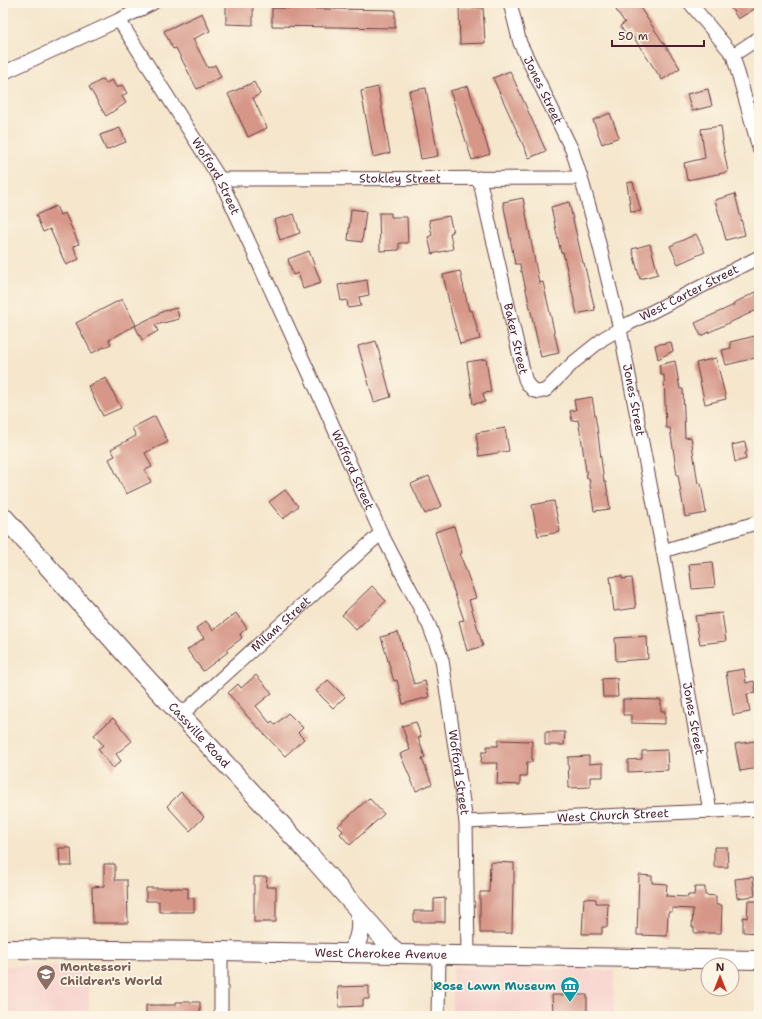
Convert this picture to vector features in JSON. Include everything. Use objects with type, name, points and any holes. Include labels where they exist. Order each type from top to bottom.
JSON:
[{"type":"main road","name":"Cassville Road","points":[[3,516],[81,605],[308,853],[397,954]]},
{"type":"main road","points":[[350,953],[359,936],[361,924],[359,912]]},
{"type":"main road","name":"West Cherokee Avenue","points":[[3,949],[759,960]]},
{"type":"street","points":[[3,73],[153,3]]},
{"type":"street","name":"Jones Street","points":[[510,3],[520,43],[572,150],[595,227],[620,329],[663,551],[710,811]]},
{"type":"street","points":[[690,3],[733,55],[759,148]]},
{"type":"street","name":"Wofford Street","points":[[119,20],[220,179],[381,533],[429,625],[442,660],[466,822],[468,955]]},
{"type":"street","points":[[733,55],[759,38]]},
{"type":"street","name":"Baker Street","points":[[479,178],[525,378],[528,385],[534,391],[539,392],[546,390],[574,362],[604,338],[620,329]]},
{"type":"street","name":"Stokley Street","points":[[220,179],[581,178]]},
{"type":"street","name":"West Carter Street","points":[[620,329],[759,258]]},
{"type":"street","points":[[663,551],[759,522]]},
{"type":"street","name":"Milam Street","points":[[181,715],[381,533]]},
{"type":"street","name":"West Church Street","points":[[466,822],[759,809]]},
{"type":"street","points":[[221,951],[221,1016]]},
{"type":"street","points":[[438,1016],[439,955]]},
{"type":"shaded area","name":"Montessori Children's World","points":[[3,966],[89,966],[89,1016],[3,1016]]},
{"type":"shaded area","points":[[453,967],[614,970],[614,1016],[452,1016]]},
{"type":"building","points":[[626,3],[637,3],[680,68],[662,80],[630,32],[626,35],[620,26],[625,23],[616,10]]},
{"type":"building","points":[[728,3],[759,3],[759,6],[738,19]]},
{"type":"building","points":[[226,5],[253,6],[253,25],[226,24]]},
{"type":"building","points":[[483,7],[485,43],[460,44],[459,8]]},
{"type":"building","points":[[272,8],[395,10],[395,28],[272,26]]},
{"type":"building","points":[[202,13],[210,31],[193,39],[208,68],[215,65],[221,77],[197,89],[176,48],[173,49],[164,31]]},
{"type":"building","points":[[510,71],[546,151],[529,158],[493,78]]},
{"type":"building","points":[[103,79],[106,83],[112,80],[117,88],[122,85],[127,93],[122,96],[126,103],[106,116],[89,87]]},
{"type":"building","points":[[254,82],[260,94],[253,98],[267,128],[248,137],[228,94]]},
{"type":"building","points":[[468,86],[490,154],[472,160],[450,91]]},
{"type":"building","points":[[378,87],[390,153],[373,157],[361,91]]},
{"type":"building","points":[[426,88],[438,156],[421,159],[409,91]]},
{"type":"building","points":[[708,89],[712,106],[692,111],[687,94]]},
{"type":"building","points":[[610,113],[619,137],[602,144],[593,120]]},
{"type":"building","points":[[721,126],[722,141],[728,172],[687,180],[684,163],[705,158],[701,129]]},
{"type":"building","points":[[120,128],[126,142],[106,150],[100,135]]},
{"type":"building","points":[[633,182],[641,211],[631,212],[627,183]]},
{"type":"building","points":[[735,194],[745,235],[726,240],[715,200]]},
{"type":"building","points":[[523,198],[539,283],[543,282],[559,353],[541,357],[520,264],[515,264],[503,202]]},
{"type":"building","points":[[569,202],[595,310],[577,314],[551,207]]},
{"type":"building","points":[[56,206],[60,215],[65,213],[79,244],[73,246],[79,259],[66,265],[50,229],[43,232],[36,215]]},
{"type":"building","points":[[351,209],[366,211],[362,242],[348,240]]},
{"type":"building","points":[[379,213],[391,213],[391,217],[407,217],[408,243],[399,243],[399,250],[380,251]]},
{"type":"building","points":[[294,214],[300,233],[280,240],[274,220]]},
{"type":"building","points":[[449,216],[453,232],[450,233],[453,249],[432,254],[428,237],[432,235],[429,220]]},
{"type":"building","points":[[696,234],[705,252],[678,264],[670,246]]},
{"type":"building","points":[[650,244],[658,274],[640,279],[632,249]]},
{"type":"building","points":[[309,251],[321,283],[303,289],[298,273],[293,275],[288,259]]},
{"type":"building","points":[[460,271],[469,311],[472,310],[480,339],[460,344],[443,275]]},
{"type":"building","points":[[367,280],[369,295],[359,297],[361,306],[348,308],[347,300],[341,301],[338,285]]},
{"type":"building","points":[[756,292],[759,300],[759,309],[701,336],[695,323],[734,305],[734,303]]},
{"type":"building","points":[[122,299],[136,325],[109,340],[111,344],[92,353],[76,323]]},
{"type":"building","points":[[177,308],[179,319],[155,325],[158,331],[142,340],[135,326],[164,311]]},
{"type":"building","points":[[759,335],[759,357],[726,365],[722,350],[731,348],[730,342]]},
{"type":"building","points":[[376,341],[391,397],[374,402],[358,346]]},
{"type":"building","points":[[671,342],[673,351],[658,359],[655,345]]},
{"type":"building","points":[[716,358],[726,399],[705,404],[696,363]]},
{"type":"building","points":[[486,359],[491,392],[483,393],[485,402],[473,404],[467,362]]},
{"type":"building","points":[[675,361],[680,389],[683,389],[685,438],[691,437],[698,484],[701,483],[706,513],[685,517],[670,428],[666,428],[664,375],[661,375],[659,365]]},
{"type":"building","points":[[106,378],[121,408],[103,416],[88,386]]},
{"type":"building","points":[[592,397],[604,482],[606,482],[610,509],[594,511],[578,420],[572,421],[570,411],[576,410],[574,400]]},
{"type":"building","points":[[155,416],[168,442],[145,453],[152,467],[145,470],[151,482],[126,494],[109,459],[115,456],[111,449],[136,436],[132,428]]},
{"type":"building","points":[[505,428],[509,451],[479,456],[476,433]]},
{"type":"building","points":[[745,442],[747,452],[745,453],[746,459],[735,462],[732,445]]},
{"type":"building","points":[[429,476],[442,506],[425,514],[411,484]]},
{"type":"building","points":[[285,490],[298,506],[283,519],[269,502]]},
{"type":"building","points":[[554,501],[560,532],[538,536],[532,505]]},
{"type":"building","points":[[454,526],[462,553],[460,554],[476,598],[469,600],[483,646],[467,651],[459,621],[464,620],[435,532]]},
{"type":"building","points":[[712,562],[715,587],[692,589],[689,564]]},
{"type":"building","points":[[622,576],[622,579],[632,578],[636,608],[614,611],[610,577]]},
{"type":"building","points":[[372,586],[386,601],[356,630],[342,615]]},
{"type":"building","points":[[236,613],[247,628],[240,634],[242,638],[226,650],[228,652],[203,671],[187,650],[204,638],[196,628],[206,621],[213,630]]},
{"type":"building","points":[[722,613],[726,641],[700,644],[695,616]]},
{"type":"building","points":[[398,632],[414,684],[425,681],[429,697],[403,704],[397,680],[394,681],[381,637]]},
{"type":"building","points":[[647,636],[648,659],[616,661],[615,638]]},
{"type":"building","points":[[744,669],[746,683],[754,681],[756,693],[747,694],[750,712],[733,715],[726,672]]},
{"type":"building","points":[[256,675],[272,693],[256,706],[270,723],[272,721],[275,725],[288,713],[303,728],[298,733],[304,739],[285,756],[248,717],[228,693],[238,684],[241,688]]},
{"type":"building","points":[[617,678],[618,697],[603,697],[602,679]]},
{"type":"building","points":[[328,680],[345,697],[333,708],[316,691]]},
{"type":"building","points":[[623,699],[661,700],[661,711],[665,711],[665,724],[631,723],[631,715],[623,715]]},
{"type":"building","points":[[113,718],[132,741],[116,754],[121,761],[113,768],[98,749],[103,745],[94,735]]},
{"type":"building","points":[[416,722],[421,737],[418,738],[425,757],[422,759],[432,784],[416,791],[400,754],[410,750],[402,726]]},
{"type":"building","points":[[545,732],[565,732],[564,745],[545,745]]},
{"type":"building","points":[[498,740],[532,741],[532,762],[527,762],[526,777],[520,777],[520,785],[497,784],[498,763],[481,763],[482,752],[487,752],[487,746],[498,746]]},
{"type":"building","points":[[755,741],[759,753],[759,768],[740,771],[735,744]]},
{"type":"building","points":[[667,750],[668,770],[628,772],[628,760],[642,759],[642,751]]},
{"type":"building","points":[[589,756],[589,764],[603,763],[603,777],[590,777],[590,787],[569,788],[568,757]]},
{"type":"building","points":[[181,792],[204,817],[190,831],[167,806]]},
{"type":"building","points":[[369,798],[384,814],[350,845],[340,834],[343,831],[338,826]]},
{"type":"building","points":[[714,847],[727,847],[728,867],[714,867]]},
{"type":"building","points":[[59,848],[71,848],[72,866],[60,866]]},
{"type":"building","points":[[490,862],[514,863],[512,933],[480,933],[480,892],[489,892]]},
{"type":"building","points":[[104,864],[115,864],[115,880],[127,880],[128,923],[93,923],[92,887],[104,886]]},
{"type":"building","points":[[639,875],[652,876],[652,883],[667,884],[666,896],[688,897],[688,895],[694,895],[695,887],[705,887],[705,895],[716,896],[716,905],[722,905],[721,933],[694,933],[694,927],[692,927],[693,909],[672,908],[672,912],[668,912],[667,936],[637,935]]},
{"type":"building","points":[[254,877],[267,877],[266,887],[276,887],[276,922],[254,922]]},
{"type":"building","points":[[753,877],[755,896],[737,898],[735,879]]},
{"type":"building","points":[[146,888],[188,888],[188,898],[194,898],[194,912],[159,912],[159,901],[146,901]]},
{"type":"building","points":[[445,898],[445,922],[414,922],[414,911],[434,911],[434,899]]},
{"type":"building","points":[[584,898],[596,899],[596,903],[608,903],[607,927],[602,927],[602,934],[582,934]]},
{"type":"building","points":[[748,901],[759,901],[759,933],[743,932],[743,917],[747,918]]},
{"type":"building","points":[[369,986],[369,999],[363,999],[363,1006],[339,1007],[338,987]]},
{"type":"building","name":"Rose Lawn Museum","points":[[552,995],[587,995],[587,1016],[557,1016],[557,1012],[553,1012]]},
{"type":"building","points":[[176,1002],[200,1002],[200,1016],[146,1016],[146,1005],[176,1005]]},
{"type":"place","name":"Montessori Children's World","points":[[46,991]]},
{"type":"place","name":"Rose Lawn Museum","points":[[570,1003]]}]
